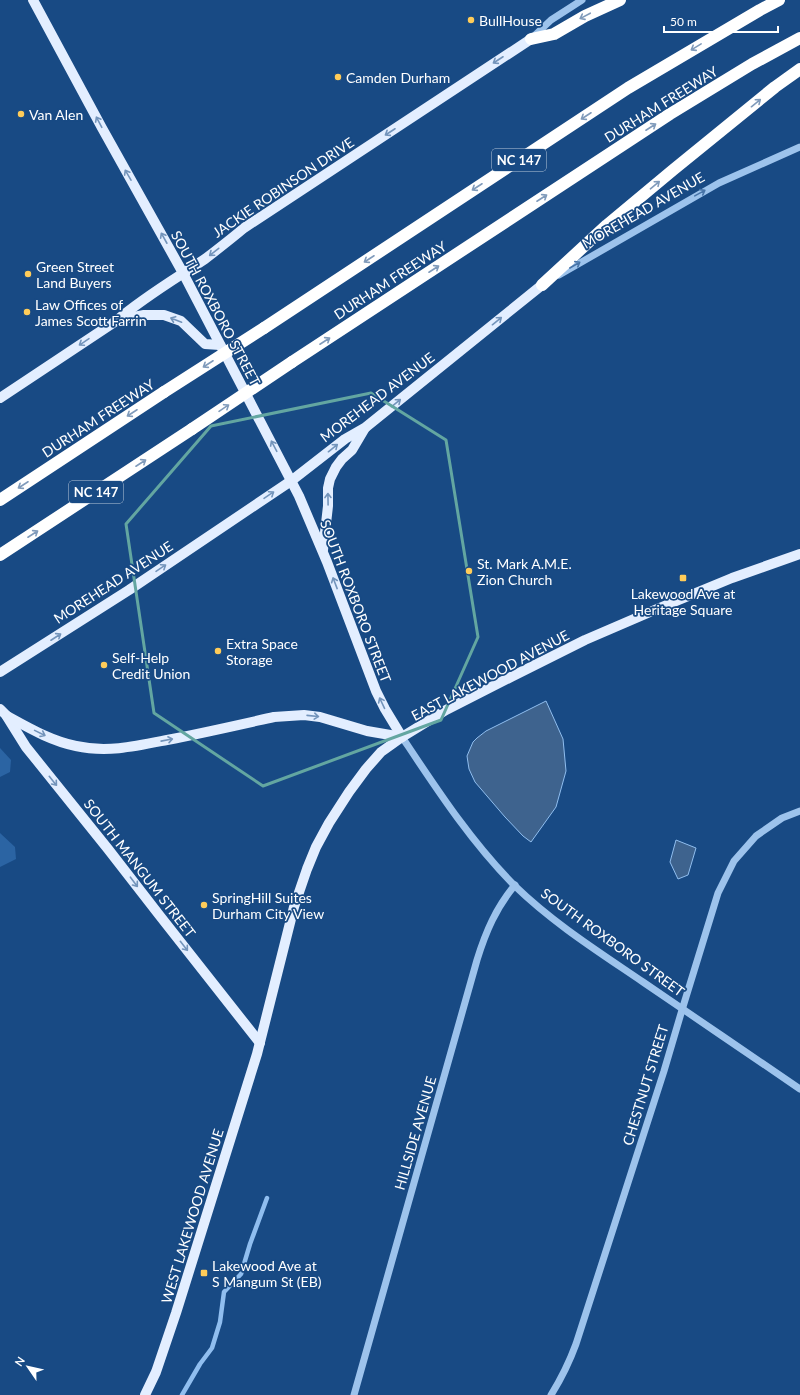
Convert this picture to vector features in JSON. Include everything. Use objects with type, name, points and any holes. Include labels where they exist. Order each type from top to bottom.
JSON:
[{"type":"highway","points":[[531,39],[554,34],[585,16],[620,0]]},
{"type":"highway","name":"DURHAM FREEWAY","points":[[0,500],[628,88],[779,0]]},
{"type":"highway","name":"DURHAM FREEWAY","points":[[0,555],[670,114],[752,64],[800,38]]},
{"type":"highway","points":[[542,285],[607,225],[775,87],[800,69]]},
{"type":"main road","name":"SOUTH ROXBORO STREET","points":[[33,0],[102,128],[183,272],[291,481],[323,552],[376,690],[384,708],[402,737]]},
{"type":"main road","name":"JACKIE ROBINSON DRIVE","points":[[0,398],[116,321],[133,307],[205,258],[244,228],[531,39]]},
{"type":"main road","name":"MOREHEAD AVENUE","points":[[0,672],[129,590],[291,481],[345,439],[366,427],[542,285]]},
{"type":"main road","points":[[116,321],[144,315],[164,315],[181,321],[205,344],[220,345]]},
{"type":"main road","points":[[323,552],[330,479],[336,467],[352,450],[366,427]]},
{"type":"main road","name":"EAST LAKEWOOD AVENUE","points":[[260,1043],[294,907],[316,847],[329,823],[349,792],[381,752],[402,737],[446,710],[585,640],[657,608],[732,578],[800,554]]},
{"type":"main road","points":[[3,712],[42,735],[58,741],[77,746],[111,749],[191,735],[285,715],[320,717],[367,731],[402,737]]},
{"type":"main road","name":"SOUTH MANGUM STREET","points":[[3,712],[26,747],[260,1043]]},
{"type":"main road","name":"WEST LAKEWOOD AVENUE","points":[[145,1395],[158,1365],[174,1320],[260,1043]]},
{"type":"street","name":"JACKIE ROBINSON DRIVE","points":[[531,39],[551,20],[582,0]]},
{"type":"street","name":"MOREHEAD AVENUE","points":[[542,285],[719,183],[800,147]]},
{"type":"street","name":"SOUTH ROXBORO STREET","points":[[402,737],[440,794],[480,846],[515,885],[541,909],[572,934],[800,1089]]},
{"type":"street","name":"CHESTNUT STREET","points":[[550,1395],[570,1362],[660,1086],[718,893],[734,861],[752,840],[768,826],[782,818],[800,811]]},
{"type":"street","name":"HILLSIDE AVENUE","points":[[354,1395],[477,960],[487,931],[499,906],[515,885]]},
{"type":"highlighted area","points":[[371,393],[446,440],[478,637],[441,720],[263,786],[154,713],[126,524],[211,426]]},
{"type":"shaded area","points":[[546,701],[563,739],[566,771],[556,807],[531,842],[523,836],[505,817],[475,782],[469,769],[467,756],[473,742],[486,731]]},
{"type":"shaded area","points":[[0,748],[11,760],[10,772],[0,777]]},
{"type":"shaded area","points":[[0,833],[15,847],[16,859],[0,867]]},
{"type":"shaded area","points":[[676,840],[696,848],[688,875],[678,879],[670,862]]},
{"type":"waterway","points":[[182,1395],[200,1364],[212,1348],[220,1322],[224,1292],[241,1274],[267,1198]]},
{"type":"place","name":"BullHouse","points":[[471,20]]},
{"type":"place","name":"Camden Durham","points":[[338,77]]},
{"type":"place","name":"Van Alen","points":[[21,114]]},
{"type":"place","name":"Green Street Land Buyers","points":[[28,274]]},
{"type":"place","name":"Law Offices of James Scott Farrin","points":[[27,312]]},
{"type":"place","name":"St. Mark A.M.E. Zion Church","points":[[469,571]]},
{"type":"place","name":"Lakewood Ave at Heritage Square","points":[[683,578]]},
{"type":"place","name":"Extra Space Storage","points":[[218,651]]},
{"type":"place","name":"Self-Help Credit Union","points":[[104,665]]},
{"type":"place","name":"SpringHill Suites Durham City View","points":[[204,905]]},
{"type":"place","name":"Lakewood Ave at S Mangum St (EB)","points":[[204,1273]]}]
